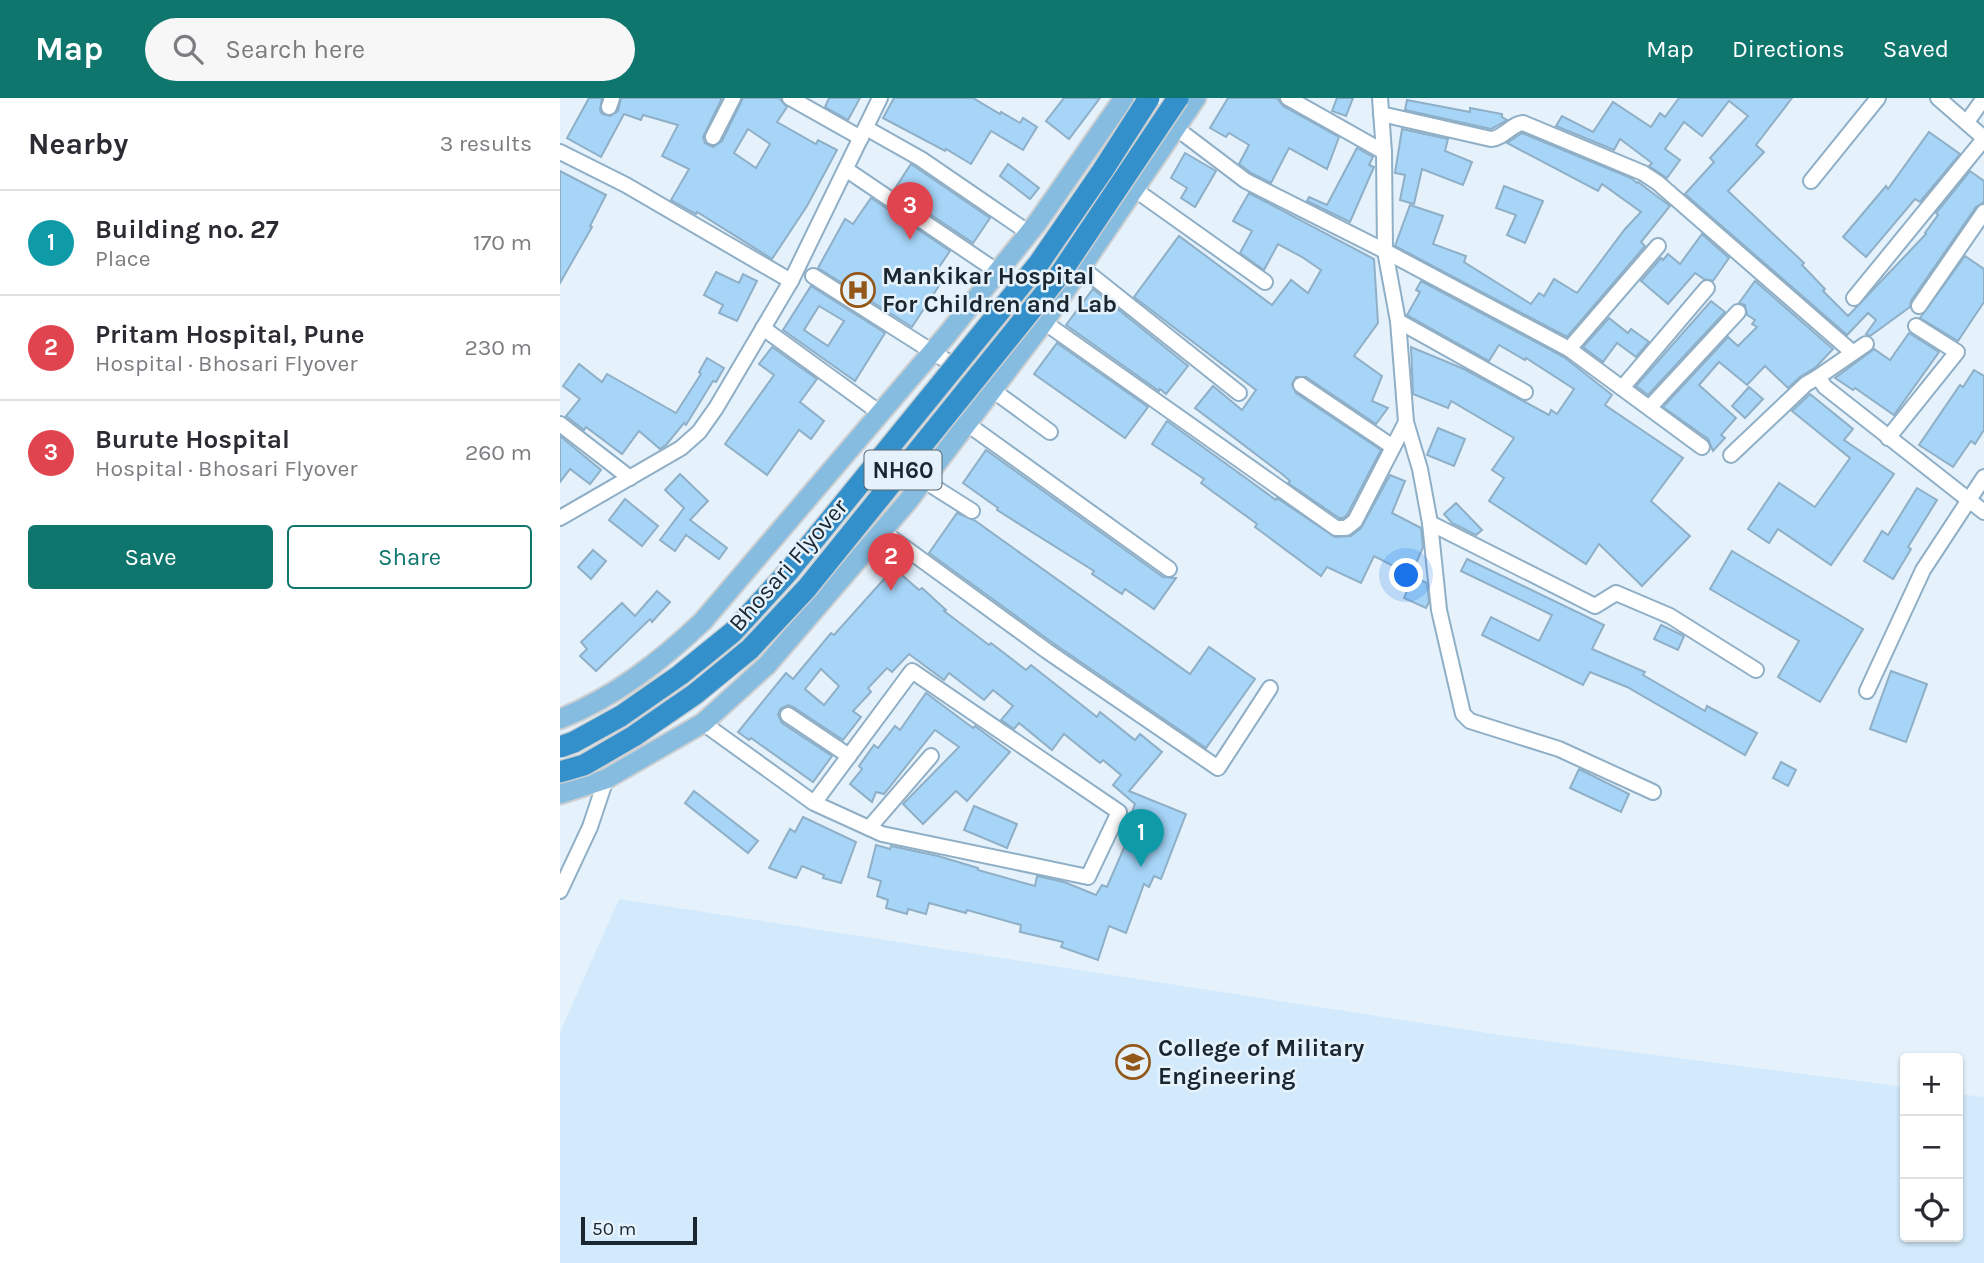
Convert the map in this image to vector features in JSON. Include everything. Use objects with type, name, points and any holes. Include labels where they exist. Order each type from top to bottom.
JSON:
[{"type":"highway","name":"Bhosari Flyover","points":[[560,747],[621,716],[680,675],[733,632],[789,572],[1038,263],[1149,98]]},
{"type":"highway","name":"Bhosari Flyover","points":[[560,772],[584,765],[634,736],[695,694],[750,649],[797,598],[1058,277],[1178,98]]},
{"type":"main road","points":[[560,719],[629,683],[666,656],[704,621],[998,272],[1029,233],[1124,98]]},
{"type":"main road","points":[[560,794],[606,779],[703,723],[767,665],[882,531],[1044,322],[1196,98]]},
{"type":"street","points":[[713,137],[733,98]]},
{"type":"street","points":[[790,98],[921,159],[1029,233]]},
{"type":"street","points":[[560,518],[681,448],[699,432],[791,281],[880,98]]},
{"type":"street","points":[[1288,98],[1384,152]]},
{"type":"street","points":[[1380,98],[1384,152],[1385,251],[1398,321],[1406,422],[1420,469],[1430,523],[1438,610],[1463,714],[1470,721],[1559,750],[1653,792]]},
{"type":"street","points":[[1811,181],[1878,98]]},
{"type":"street","points":[[1854,298],[1984,138],[1938,98]]},
{"type":"street","points":[[1967,122],[1984,98]]},
{"type":"street","points":[[1381,114],[1491,139],[1499,138],[1517,124],[1523,124],[1643,173],[1658,183],[1852,352]]},
{"type":"street","points":[[1176,128],[1246,181],[1569,349],[1702,447]]},
{"type":"street","points":[[560,152],[626,184],[791,281]]},
{"type":"street","points":[[847,170],[998,272]]},
{"type":"street","points":[[1135,189],[1265,282]]},
{"type":"street","points":[[1919,306],[1984,212]]},
{"type":"street","points":[[1569,349],[1658,246]]},
{"type":"street","points":[[1082,268],[1239,393]]},
{"type":"street","points":[[813,276],[991,389],[1050,432]]},
{"type":"street","points":[[1622,388],[1707,288]]},
{"type":"street","points":[[1650,407],[1738,312]]},
{"type":"street","points":[[1398,321],[1525,392]]},
{"type":"street","points":[[1044,322],[1336,528],[1346,528],[1355,522],[1406,422]]},
{"type":"street","points":[[1888,438],[1957,352],[1916,326]]},
{"type":"street","points":[[763,328],[880,413]]},
{"type":"street","points":[[1731,455],[1806,384],[1866,344]]},
{"type":"street","points":[[1818,377],[1825,387],[1984,512]]},
{"type":"street","points":[[1301,385],[1393,447]]},
{"type":"street","points":[[966,423],[1169,569]]},
{"type":"street","points":[[560,424],[630,478]]},
{"type":"street","points":[[1867,691],[1923,570],[1984,477]]},
{"type":"street","points":[[923,480],[971,512]]},
{"type":"street","points":[[1430,523],[1595,606],[1616,593],[1670,616],[1756,670]]},
{"type":"street","points":[[882,531],[1047,650],[1218,768],[1270,688]]},
{"type":"street","points":[[703,723],[814,803],[882,834],[1088,877],[1119,812],[912,671],[814,803]]},
{"type":"street","points":[[788,715],[849,756]]},
{"type":"street","points":[[869,828],[932,756]]},
{"type":"street","points":[[560,891],[590,827],[606,779]]},
{"type":"shaded area","name":"College of Military Engineering","points":[[619,899],[1507,1036],[1900,1086],[1900,1242],[1963,1242],[1963,1095],[1984,1097],[1984,1263],[560,1263],[560,1032]]},
{"type":"building","points":[[589,98],[602,98],[600,110],[602,114],[610,116],[618,111],[621,98],[722,98],[703,137],[705,143],[713,147],[722,141],[743,98],[779,98],[787,107],[777,122],[816,144],[818,140],[837,150],[807,206],[772,259],[697,212],[696,214],[671,200],[689,169],[662,156],[678,125],[643,115],[641,120],[624,114],[601,157],[567,138]],"holes":[[[748,129],[770,144],[756,168],[734,153]]]},
{"type":"building","points":[[829,98],[860,98],[848,120],[825,107]]},
{"type":"building","points":[[894,98],[973,98],[1000,114],[1001,112],[1020,123],[1023,118],[1037,127],[1023,150],[991,131],[971,164],[883,118]]},
{"type":"building","points":[[1064,98],[1100,98],[1069,139],[1046,121]]},
{"type":"building","points":[[1228,98],[1277,98],[1283,106],[1339,137],[1327,169],[1289,148],[1271,183],[1251,173],[1239,164],[1249,145],[1229,133],[1226,137],[1210,128]]},
{"type":"building","points":[[1337,98],[1353,98],[1346,116],[1332,111]]},
{"type":"building","points":[[1679,98],[1792,98],[1756,145],[1764,152],[1728,191],[1804,263],[1802,265],[1825,289],[1823,291],[1848,316],[1926,234],[1938,215],[1936,213],[1970,171],[1984,181],[1984,202],[1976,207],[1911,301],[1910,307],[1870,336],[1866,334],[1876,320],[1868,313],[1847,335],[1685,194],[1714,162],[1710,158],[1748,116],[1729,101],[1702,136],[1684,122],[1665,149],[1680,160],[1667,178],[1649,166],[1652,163],[1620,139],[1614,150],[1556,126],[1562,116],[1593,132],[1613,102],[1651,127],[1660,113],[1665,117]]},
{"type":"building","points":[[1407,100],[1470,112],[1470,108],[1502,114],[1507,120],[1491,129],[1405,110]]},
{"type":"building","points":[[1402,129],[1448,139],[1445,151],[1472,162],[1463,185],[1422,169],[1414,204],[1400,200],[1405,175],[1395,173]]},
{"type":"building","points":[[1929,132],[1960,154],[1920,202],[1915,199],[1866,257],[1843,237],[1886,186],[1888,189]]},
{"type":"building","points":[[1522,133],[1631,178],[1670,206],[1641,242],[1645,246],[1567,337],[1395,246],[1410,205],[1443,216],[1433,244],[1466,256],[1464,262],[1531,304],[1539,293],[1544,296],[1554,279],[1577,293],[1641,212],[1602,184],[1598,191],[1507,143]]},
{"type":"building","points":[[1357,148],[1373,157],[1369,165],[1374,167],[1350,222],[1307,201],[1309,197],[1327,205]]},
{"type":"building","points":[[1185,153],[1216,171],[1195,207],[1181,198],[1187,188],[1171,178]]},
{"type":"building","points":[[911,164],[990,218],[973,243],[894,190]]},
{"type":"building","points":[[1008,164],[1039,188],[1030,199],[1000,176]]},
{"type":"building","points":[[560,171],[606,195],[590,226],[592,227],[560,283]]},
{"type":"building","points":[[1504,186],[1543,201],[1525,243],[1507,235],[1516,215],[1496,208]]},
{"type":"building","points":[[1249,193],[1374,259],[1378,323],[1354,356],[1382,376],[1372,401],[1388,408],[1376,424],[1306,377],[1296,377],[1292,384],[1296,393],[1381,450],[1343,518],[1339,518],[1288,483],[1290,481],[1282,474],[1195,408],[1213,386],[1242,410],[1256,390],[1134,297],[1179,236],[1272,305],[1291,280],[1308,293],[1321,270],[1302,257],[1278,244],[1264,270],[1240,253],[1252,231],[1233,221]]},
{"type":"building","points":[[871,198],[950,251],[933,276],[942,281],[912,327],[818,268],[845,219],[853,224]]},
{"type":"building","points":[[1702,234],[1729,258],[1713,281],[1695,273],[1668,304],[1641,281],[1661,258],[1663,260],[1668,254],[1680,264]]},
{"type":"building","points":[[1965,256],[1984,269],[1984,302],[1958,341],[1920,318]]},
{"type":"building","points":[[716,272],[739,283],[743,274],[757,281],[737,321],[719,313],[723,305],[704,295]]},
{"type":"building","points":[[1421,281],[1564,357],[1612,395],[1605,405],[1683,458],[1651,501],[1690,536],[1642,586],[1599,544],[1586,564],[1489,501],[1504,478],[1492,470],[1514,438],[1451,401],[1448,408],[1413,394],[1411,347],[1464,369],[1549,415],[1551,410],[1557,414],[1574,389],[1526,358],[1525,360],[1499,345],[1489,361],[1407,315],[1420,292],[1416,290]]},
{"type":"building","points":[[1755,281],[1833,349],[1816,367],[1788,388],[1765,366],[1747,385],[1719,362],[1699,385],[1736,418],[1721,435],[1725,438],[1713,451],[1708,439],[1663,407],[1728,337],[1738,346],[1757,327],[1752,324],[1755,320],[1747,315],[1745,305],[1739,303]]},
{"type":"building","points":[[811,286],[885,333],[855,381],[783,330]],"holes":[[[819,306],[844,321],[828,346],[804,330]]]},
{"type":"building","points":[[1093,289],[1188,366],[1166,394],[1066,325]]},
{"type":"building","points":[[1711,301],[1725,312],[1648,395],[1636,386]]},
{"type":"building","points":[[1609,318],[1628,333],[1631,329],[1649,342],[1636,357],[1617,343],[1603,362],[1583,347]]},
{"type":"building","points":[[1909,333],[1939,352],[1894,415],[1855,388],[1853,390],[1835,378],[1874,349],[1890,360]]},
{"type":"building","points":[[1057,343],[1148,407],[1125,438],[1034,374]]},
{"type":"building","points":[[772,347],[817,379],[800,402],[824,421],[811,439],[799,430],[767,475],[725,444],[774,375],[759,364]]},
{"type":"building","points":[[707,358],[724,368],[686,425],[684,423],[660,449],[639,431],[622,454],[586,427],[584,430],[566,416],[580,399],[563,386],[579,364],[602,382],[607,374],[676,413],[701,374],[699,372]]},
{"type":"building","points":[[1974,370],[1984,376],[1984,430],[1975,444],[1971,441],[1953,467],[1919,445],[1960,385],[1963,387]]},
{"type":"building","points":[[1749,387],[1763,399],[1745,418],[1732,406]]},
{"type":"building","points":[[1810,394],[1853,429],[1844,440],[1894,474],[1831,565],[1778,529],[1769,543],[1748,529],[1779,483],[1815,507],[1850,458],[1792,411]]},
{"type":"building","points":[[1167,421],[1276,500],[1277,498],[1335,537],[1351,536],[1361,528],[1390,475],[1405,481],[1392,513],[1421,528],[1423,547],[1411,575],[1374,556],[1361,583],[1327,567],[1321,576],[1201,483],[1204,479],[1152,444]]},
{"type":"building","points":[[1438,428],[1465,439],[1454,466],[1427,455]]},
{"type":"building","points":[[560,436],[601,470],[590,484],[570,469],[560,482]]},
{"type":"building","points":[[986,450],[1163,577],[1176,578],[1154,609],[1125,589],[1122,594],[1092,574],[1094,571],[997,510],[998,508],[963,483]]},
{"type":"building","points":[[680,474],[708,501],[690,520],[727,548],[719,559],[686,535],[675,551],[660,540],[684,508],[665,490]]},
{"type":"building","points":[[1917,488],[1937,500],[1908,547],[1911,549],[1893,579],[1864,561],[1882,531],[1888,535]]},
{"type":"building","points":[[625,499],[658,526],[642,546],[609,520]]},
{"type":"building","points":[[1456,503],[1482,530],[1476,535],[1452,523],[1444,514]]},
{"type":"building","points":[[957,513],[974,520],[1190,674],[1209,647],[1255,679],[1206,748],[1053,643],[929,553]]},
{"type":"building","points":[[593,550],[606,561],[591,579],[578,567]]},
{"type":"building","points":[[1732,551],[1863,629],[1820,702],[1778,677],[1799,641],[1710,589]]},
{"type":"building","points":[[1467,559],[1604,625],[1592,649],[1645,672],[1643,675],[1705,711],[1707,706],[1757,733],[1745,755],[1627,687],[1590,672],[1583,685],[1482,635],[1491,617],[1539,641],[1552,615],[1461,571]]},
{"type":"building","points":[[894,568],[989,645],[991,643],[1026,670],[1031,665],[1097,717],[1100,712],[1135,740],[1140,734],[1162,752],[1129,791],[1186,814],[1161,879],[1154,876],[1149,887],[1144,884],[1126,933],[1109,926],[1098,960],[1061,947],[1063,942],[1020,932],[1021,925],[967,910],[966,913],[929,903],[926,914],[908,909],[907,914],[886,908],[888,900],[877,896],[881,881],[868,877],[876,845],[938,856],[1035,886],[1037,876],[1064,882],[1096,895],[1102,885],[1107,887],[1126,843],[1131,845],[1140,822],[1130,818],[1135,804],[1113,785],[1121,775],[1103,760],[1100,763],[1064,734],[1052,750],[1019,723],[1014,729],[1001,720],[1013,706],[993,690],[984,700],[949,673],[944,680],[909,654],[892,672],[887,668],[868,688],[871,692],[853,711],[861,717],[843,740],[793,707],[788,705],[780,709],[778,715],[782,723],[832,756],[813,782],[751,738],[749,740],[738,732],[786,673],[793,679],[831,633],[834,635]],"holes":[[[821,669],[839,686],[824,705],[805,689]]]},
{"type":"building","points":[[1413,577],[1427,583],[1429,602],[1426,608],[1404,598]]},
{"type":"building","points":[[657,591],[670,602],[652,622],[650,619],[596,671],[580,656],[587,649],[581,642],[622,603],[635,616]]},
{"type":"building","points":[[1661,625],[1684,636],[1678,650],[1654,639]]},
{"type":"building","points":[[1891,671],[1927,684],[1906,742],[1870,729]]},
{"type":"building","points":[[926,693],[1010,752],[967,801],[956,791],[923,824],[903,804],[959,747],[935,730],[884,794],[876,792],[872,802],[850,784],[862,769],[859,766],[874,745],[878,748],[895,726],[900,730]]},
{"type":"building","points":[[1781,762],[1796,770],[1788,786],[1773,778]]},
{"type":"building","points":[[1579,769],[1629,794],[1621,812],[1570,788]]},
{"type":"building","points":[[694,791],[758,841],[748,853],[685,803]]},
{"type":"building","points":[[974,806],[1017,824],[1007,848],[964,830]]},
{"type":"building","points":[[803,817],[856,842],[841,883],[823,878],[824,875],[802,866],[796,878],[769,868],[790,829],[795,832]]},
{"type":"place","name":"Burute Hospital","points":[[910,240]]},
{"type":"place","name":"Mankikar Hospital For Children and Lab","points":[[858,290]]},
{"type":"place","name":"Pritam Hospital, Pune","points":[[891,591]]},
{"type":"place","name":"Building no. 27","points":[[1141,867]]},
{"type":"place","name":"College of Military Engineering","points":[[1133,1062]]}]
